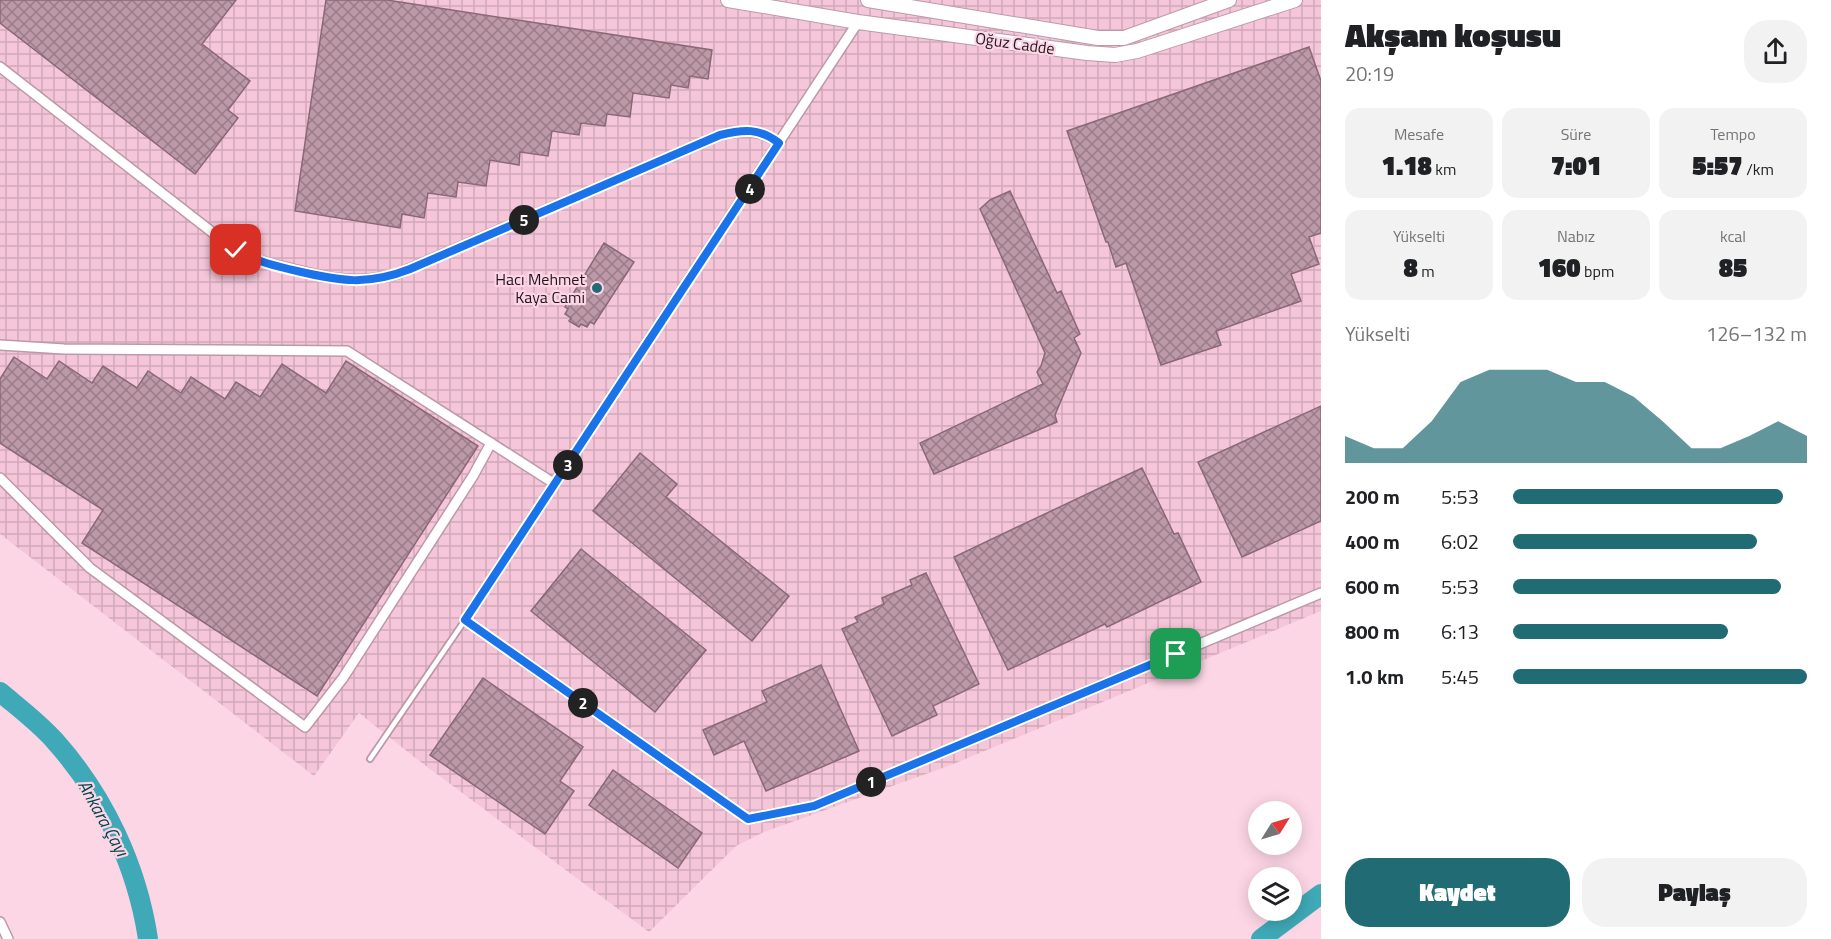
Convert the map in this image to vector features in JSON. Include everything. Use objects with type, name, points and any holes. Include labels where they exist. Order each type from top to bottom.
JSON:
[{"type":"street","name":"Oğuz Cadde","points":[[728,0],[858,22],[1115,55],[1137,51],[1295,0]]},
{"type":"street","name":"Oğuz Cadde","points":[[871,0],[1098,38],[1124,38],[1229,0]]},
{"type":"street","points":[[871,0],[465,620],[748,819],[814,806],[1321,593]]},
{"type":"street","points":[[0,67],[236,250],[259,262],[335,279],[368,280],[397,274],[720,135],[746,130],[766,135],[779,143]]},
{"type":"street","points":[[0,345],[64,349],[346,351],[555,484]]},
{"type":"street","points":[[0,478],[90,568],[305,727],[343,678],[473,476],[491,443]]},
{"type":"street","points":[[0,922],[8,939]]},
{"type":"lane","points":[[370,759],[465,620]]},
{"type":"shaded area","points":[[0,0],[1321,0],[1321,611],[951,765],[764,832],[736,846],[649,932],[418,760],[359,713],[314,776],[0,534]]},
{"type":"building","points":[[0,0],[236,0],[202,44],[250,81],[228,110],[238,118],[195,174],[0,23]]},
{"type":"building","points":[[326,0],[387,0],[712,50],[708,79],[690,76],[688,88],[671,85],[669,98],[633,93],[630,117],[607,114],[605,126],[581,123],[579,135],[552,131],[548,156],[520,152],[519,165],[490,160],[486,186],[458,182],[456,197],[428,193],[424,218],[402,214],[400,228],[295,211]]},
{"type":"building","points":[[1309,47],[1321,81],[1321,233],[1309,237],[1319,264],[1291,274],[1301,301],[1216,331],[1221,345],[1161,365],[1126,263],[1116,267],[1067,131]]},
{"type":"building","points":[[1010,191],[1057,293],[1061,291],[1080,334],[1074,338],[1081,353],[1055,415],[1057,422],[934,474],[920,443],[1043,384],[1037,372],[1045,353],[980,209],[990,200]]},
{"type":"building","name":"Hacı Mehmet Kaya Cami","points":[[604,243],[634,262],[594,324],[590,322],[587,327],[581,324],[579,327],[569,321],[571,318],[565,314],[568,309],[565,307]]},
{"type":"building","points":[[14,357],[47,379],[59,361],[92,383],[103,366],[137,388],[148,371],[181,393],[191,377],[225,399],[236,382],[260,397],[282,364],[326,393],[346,361],[478,446],[317,696],[82,543],[103,510],[0,443],[0,379]]},
{"type":"building","points":[[1321,406],[1321,521],[1242,557],[1198,462]]},
{"type":"building","points":[[640,453],[677,484],[666,497],[789,596],[752,641],[593,511]]},
{"type":"building","points":[[1142,468],[1174,534],[1178,533],[1201,582],[1107,627],[1105,624],[1008,670],[954,557]]},
{"type":"building","points":[[581,549],[706,650],[655,712],[531,611]]},
{"type":"building","points":[[926,573],[979,684],[933,706],[937,715],[892,736],[842,629],[858,622],[855,617],[884,604],[882,598],[912,585],[910,580]]},
{"type":"building","points":[[821,665],[859,751],[766,791],[744,741],[714,755],[703,730],[767,702],[762,691]]},
{"type":"building","points":[[483,678],[583,747],[560,781],[574,791],[545,834],[430,755]]},
{"type":"building","points":[[613,770],[702,833],[678,868],[589,805]]},
{"type":"waterway","name":"Ankara Çayı","points":[[0,692],[55,741],[89,785],[116,833],[127,859],[136,885],[148,939]]},
{"type":"waterway","name":"Ankara Çayı","points":[[1261,939],[1321,894]]},
{"type":"place","name":"Hacı Mehmet Kaya Cami","points":[[597,288]]},
{"type":"route","points":[[236,250],[259,262],[335,279],[357,281],[382,278],[410,269],[720,135],[746,130],[766,135],[779,143],[465,620],[748,819],[814,806],[1176,654]]}]
